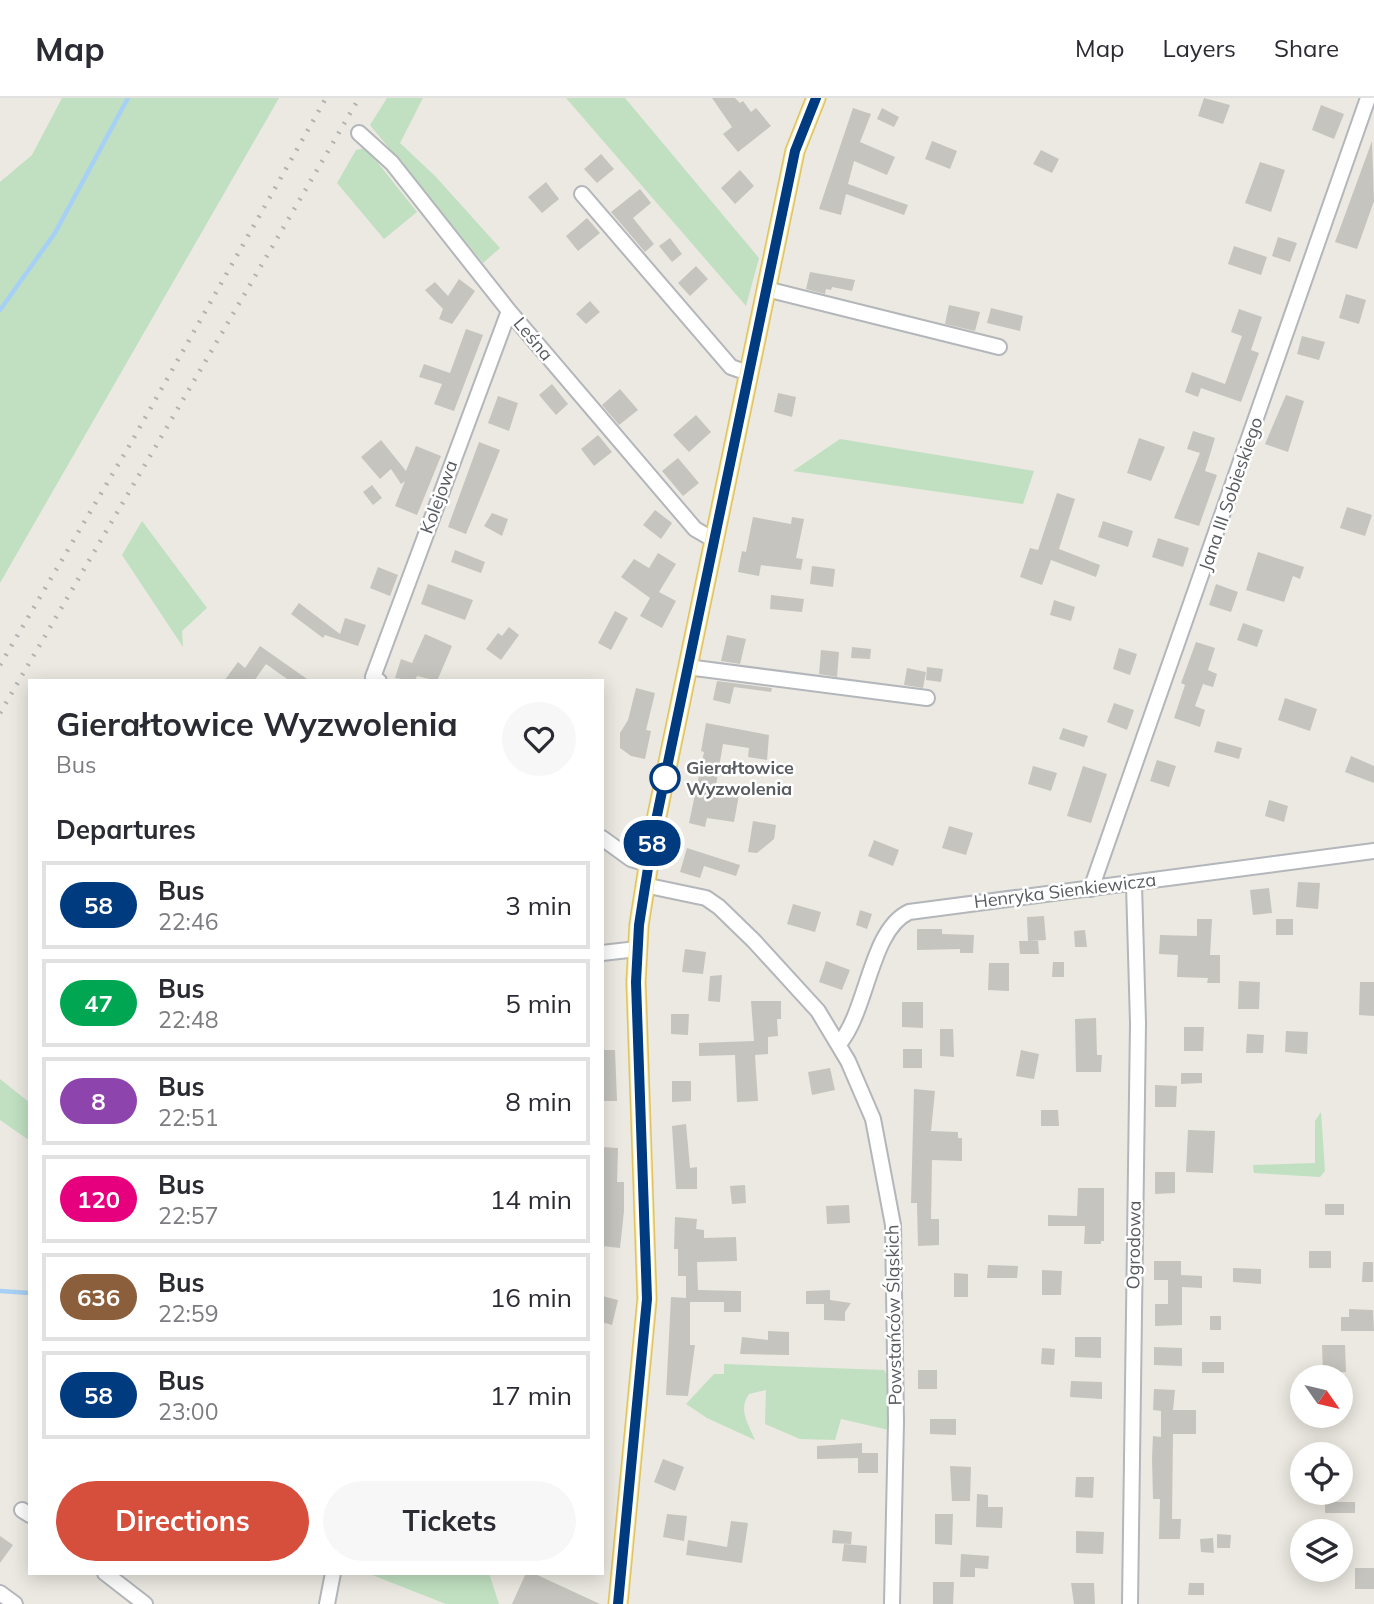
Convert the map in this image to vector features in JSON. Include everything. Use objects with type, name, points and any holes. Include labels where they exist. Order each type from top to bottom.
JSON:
[{"type":"main road","points":[[618,1604],[648,1280],[637,949],[644,885],[795,151],[816,98]]},
{"type":"street","name":"Jana III Sobieskiego","points":[[1091,889],[1368,98]]},
{"type":"street","name":"Leśna","points":[[359,132],[392,163],[509,311],[695,529],[713,540]]},
{"type":"street","points":[[582,194],[731,367],[748,373]]},
{"type":"street","points":[[766,289],[999,347]]},
{"type":"street","name":"Kolejowa","points":[[376,679],[373,677],[509,311]]},
{"type":"street","points":[[687,667],[927,698]]},
{"type":"street","points":[[604,839],[631,859],[648,864]]},
{"type":"street","name":"Henryka Sienkiewicza","points":[[839,1044],[855,1020],[885,936],[899,918],[918,910],[1135,885],[1167,877],[1374,851]]},
{"type":"street","name":"Powstańców Śląskich","points":[[644,885],[706,898],[719,906],[799,987],[839,1044],[873,1119],[893,1225],[896,1422],[892,1604]]},
{"type":"street","name":"Ogrodowa","points":[[1130,1604],[1138,1023],[1135,885]]},
{"type":"street","points":[[604,953],[637,949]]},
{"type":"street","points":[[108,1575],[145,1604]]},
{"type":"street","points":[[327,1604],[333,1575]]},
{"type":"street","points":[[0,1593],[15,1604]]},
{"type":"green space","points":[[62,98],[279,98],[0,583],[0,182],[32,155]]},
{"type":"green space","points":[[387,98],[423,98],[400,143],[435,176],[500,248],[483,263],[370,125]]},
{"type":"green space","points":[[566,98],[625,98],[759,258],[746,306]]},
{"type":"green space","points":[[366,148],[417,212],[384,239],[337,183],[356,150]]},
{"type":"green space","points":[[840,439],[1034,471],[1023,504],[793,471]]},
{"type":"green space","points":[[142,521],[207,608],[182,631],[183,647],[122,555]]},
{"type":"green space","points":[[0,1079],[28,1101],[28,1140],[0,1120]]},
{"type":"green space","points":[[1321,1112],[1325,1171],[1320,1177],[1254,1173],[1253,1165],[1315,1163],[1315,1121]]},
{"type":"green space","points":[[724,1364],[884,1370],[888,1376],[889,1430],[841,1419],[835,1440],[800,1439],[765,1424],[766,1390],[749,1394],[744,1406],[745,1417],[755,1440],[707,1418],[686,1404],[714,1374],[724,1374]]},
{"type":"green space","points":[[372,1575],[490,1575],[499,1604],[446,1604]]},
{"type":"building","points":[[712,98],[735,98],[740,103],[743,101],[751,112],[756,108],[771,126],[738,152],[723,134],[732,127]]},
{"type":"building","points":[[1204,98],[1230,105],[1223,124],[1198,116]]},
{"type":"building","points":[[1321,105],[1344,114],[1334,139],[1312,130]]},
{"type":"building","points":[[853,108],[871,114],[860,142],[895,157],[887,175],[854,161],[848,184],[908,205],[904,215],[846,194],[841,215],[819,209]]},
{"type":"building","points":[[882,108],[899,117],[894,127],[877,119]]},
{"type":"building","points":[[932,141],[957,151],[950,169],[925,159]]},
{"type":"building","points":[[1372,141],[1374,201],[1357,249],[1335,242]]},
{"type":"building","points":[[1041,150],[1059,159],[1052,173],[1033,164]]},
{"type":"building","points":[[601,154],[614,169],[597,183],[584,169]]},
{"type":"building","points":[[1260,162],[1285,170],[1271,212],[1245,203]]},
{"type":"building","points":[[740,170],[754,186],[735,204],[721,188]]},
{"type":"building","points":[[546,182],[559,199],[542,213],[528,197]]},
{"type":"building","points":[[640,189],[651,203],[633,218],[654,244],[645,252],[611,212]]},
{"type":"building","points":[[587,218],[600,233],[578,251],[566,236]]},
{"type":"building","points":[[1278,237],[1297,243],[1290,262],[1272,256]]},
{"type":"building","points":[[670,238],[682,254],[672,262],[659,246]]},
{"type":"building","points":[[1234,246],[1267,257],[1261,275],[1228,264]]},
{"type":"building","points":[[696,266],[708,279],[690,296],[678,283]]},
{"type":"building","points":[[810,272],[855,280],[852,291],[832,287],[831,290],[826,289],[825,294],[806,289]]},
{"type":"building","points":[[459,279],[475,291],[452,324],[439,319],[443,309],[425,290],[435,282],[448,296]]},
{"type":"building","points":[[1346,294],[1366,300],[1359,324],[1339,318]]},
{"type":"building","points":[[590,301],[600,312],[586,324],[576,314]]},
{"type":"building","points":[[949,305],[980,312],[975,331],[945,324]]},
{"type":"building","points":[[991,308],[1023,316],[1020,331],[987,323]]},
{"type":"building","points":[[1239,309],[1262,317],[1251,350],[1259,353],[1241,402],[1201,388],[1198,397],[1185,392],[1192,372],[1225,384],[1242,336],[1231,332]]},
{"type":"building","points":[[466,329],[483,335],[454,411],[434,404],[442,384],[419,377],[424,364],[450,373]]},
{"type":"building","points":[[1302,336],[1325,342],[1319,360],[1297,354]]},
{"type":"building","points":[[552,384],[568,404],[556,415],[539,395]]},
{"type":"building","points":[[620,389],[638,410],[619,425],[602,405]]},
{"type":"building","points":[[778,393],[796,397],[792,417],[774,412]]},
{"type":"building","points":[[1286,395],[1304,401],[1288,452],[1265,444]]},
{"type":"building","points":[[498,396],[518,403],[509,431],[488,423]]},
{"type":"building","points":[[696,415],[711,432],[689,452],[673,435]]},
{"type":"building","points":[[1193,431],[1215,438],[1205,471],[1217,475],[1199,526],[1174,518],[1200,453],[1187,449]]},
{"type":"building","points":[[598,435],[612,452],[594,466],[581,449]]},
{"type":"building","points":[[1139,438],[1165,447],[1151,481],[1127,473]]},
{"type":"building","points":[[381,440],[406,471],[416,446],[441,456],[417,515],[395,506],[405,481],[401,484],[391,469],[380,479],[361,457]]},
{"type":"building","points":[[479,442],[500,450],[466,534],[448,527]]},
{"type":"building","points":[[678,458],[699,483],[683,496],[662,471]]},
{"type":"building","points":[[372,485],[382,498],[373,505],[363,492]]},
{"type":"building","points":[[1057,493],[1075,499],[1059,549],[1100,565],[1096,577],[1051,560],[1042,585],[1020,577],[1030,548],[1038,550]]},
{"type":"building","points":[[1347,507],[1372,515],[1365,536],[1340,528]]},
{"type":"building","points":[[655,510],[672,523],[661,539],[643,525]]},
{"type":"building","points":[[492,513],[508,519],[502,536],[484,526]]},
{"type":"building","points":[[753,517],[791,524],[792,517],[804,519],[796,558],[803,559],[801,570],[761,565],[759,576],[738,572],[742,551],[746,552]]},
{"type":"building","points":[[1103,521],[1133,531],[1128,547],[1098,537]]},
{"type":"building","points":[[1158,538],[1189,548],[1183,567],[1152,557]]},
{"type":"building","points":[[455,550],[485,562],[481,573],[451,562]]},
{"type":"building","points":[[1258,552],[1304,567],[1300,579],[1293,576],[1284,602],[1246,590]]},
{"type":"building","points":[[658,553],[676,564],[659,592],[676,601],[662,628],[640,616],[650,598],[621,577],[634,559],[649,568]]},
{"type":"building","points":[[812,566],[835,569],[833,587],[810,584]]},
{"type":"building","points":[[378,567],[398,575],[390,596],[370,588]]},
{"type":"building","points":[[428,584],[473,600],[465,620],[421,604]]},
{"type":"building","points":[[1216,584],[1238,592],[1231,612],[1209,605]]},
{"type":"building","points":[[771,595],[804,599],[802,612],[770,609]]},
{"type":"building","points":[[1054,600],[1075,607],[1071,621],[1050,615]]},
{"type":"building","points":[[299,603],[340,634],[345,618],[366,625],[358,646],[325,635],[323,638],[291,614]]},
{"type":"building","points":[[615,611],[628,618],[611,650],[598,643]]},
{"type":"building","points":[[1243,623],[1263,630],[1257,647],[1237,640]]},
{"type":"building","points":[[509,627],[519,635],[501,660],[486,649],[498,633],[502,636]]},
{"type":"building","points":[[425,634],[452,646],[438,679],[417,676],[416,679],[395,678],[401,659],[412,663]]},
{"type":"building","points":[[727,635],[746,639],[740,664],[721,661]]},
{"type":"building","points":[[1196,642],[1215,648],[1208,670],[1217,674],[1213,687],[1203,684],[1195,706],[1205,710],[1200,727],[1174,718],[1185,685],[1181,683]]},
{"type":"building","points":[[260,646],[307,679],[287,679],[266,664],[255,679],[225,679],[238,662],[245,668]]},
{"type":"building","points":[[852,647],[871,649],[870,659],[851,658]]},
{"type":"building","points":[[1119,648],[1137,654],[1130,675],[1113,669]]},
{"type":"building","points":[[821,650],[839,652],[837,677],[819,674]]},
{"type":"building","points":[[927,667],[943,669],[941,682],[926,680]]},
{"type":"building","points":[[907,668],[926,672],[923,688],[904,685]]},
{"type":"building","points":[[717,681],[772,688],[771,692],[734,687],[730,704],[713,700]]},
{"type":"building","points":[[636,688],[655,693],[646,730],[651,731],[645,759],[631,756],[620,748],[620,733],[628,720]]},
{"type":"building","points":[[1285,698],[1317,709],[1310,731],[1278,720]]},
{"type":"building","points":[[1114,703],[1134,710],[1127,730],[1107,722]]},
{"type":"building","points":[[706,723],[769,735],[767,760],[748,757],[749,748],[723,744],[715,791],[739,795],[734,822],[707,818],[705,827],[689,823],[704,752],[701,751]]},
{"type":"building","points":[[1063,728],[1088,736],[1084,747],[1059,739]]},
{"type":"building","points":[[1217,741],[1242,748],[1239,759],[1214,752]]},
{"type":"building","points":[[1351,756],[1374,766],[1374,783],[1345,772]]},
{"type":"building","points":[[1157,760],[1176,766],[1169,787],[1150,781]]},
{"type":"building","points":[[1033,766],[1057,773],[1051,791],[1028,784]]},
{"type":"building","points":[[1083,766],[1107,774],[1091,823],[1067,816]]},
{"type":"building","points":[[1269,800],[1288,806],[1284,822],[1265,816]]},
{"type":"building","points":[[753,821],[776,825],[774,839],[757,853],[748,852]]},
{"type":"building","points":[[949,826],[973,833],[966,855],[942,848]]},
{"type":"building","points":[[874,840],[899,850],[893,866],[868,856]]},
{"type":"building","points":[[687,848],[740,865],[736,876],[704,866],[700,878],[680,872]]},
{"type":"building","points":[[1298,882],[1320,883],[1318,909],[1296,907]]},
{"type":"building","points":[[1269,888],[1272,913],[1253,915],[1250,890]]},
{"type":"building","points":[[793,904],[821,912],[815,932],[787,924]]},
{"type":"building","points":[[860,910],[872,914],[867,929],[856,925]]},
{"type":"building","points":[[1044,916],[1046,940],[1028,941],[1027,917]]},
{"type":"building","points":[[1197,919],[1212,919],[1210,955],[1220,955],[1220,983],[1207,983],[1208,978],[1177,977],[1178,955],[1159,954],[1160,935],[1197,936]]},
{"type":"building","points":[[1276,919],[1293,919],[1293,935],[1276,935]]},
{"type":"building","points":[[917,929],[942,929],[942,934],[974,935],[973,953],[960,953],[960,949],[917,950]]},
{"type":"building","points":[[1085,930],[1087,947],[1075,947],[1074,931]]},
{"type":"building","points":[[1019,941],[1038,941],[1039,954],[1020,954]]},
{"type":"building","points":[[685,949],[706,952],[703,974],[682,972]]},
{"type":"building","points":[[826,961],[850,970],[842,990],[819,982]]},
{"type":"building","points":[[1053,962],[1064,962],[1064,977],[1052,977]]},
{"type":"building","points":[[989,963],[1009,963],[1009,991],[988,990]]},
{"type":"building","points":[[722,975],[720,1002],[708,1001],[710,976]]},
{"type":"building","points":[[1239,981],[1260,982],[1259,1009],[1238,1009]]},
{"type":"building","points":[[1360,982],[1374,982],[1374,1016],[1359,1015]]},
{"type":"building","points":[[751,1001],[781,1001],[781,1019],[777,1019],[778,1036],[768,1037],[768,1054],[755,1055],[758,1101],[737,1102],[735,1055],[699,1056],[699,1043],[754,1041]]},
{"type":"building","points":[[902,1002],[923,1002],[923,1028],[902,1027]]},
{"type":"building","points":[[671,1014],[689,1014],[688,1035],[671,1034]]},
{"type":"building","points":[[1096,1018],[1097,1055],[1102,1055],[1101,1072],[1076,1072],[1075,1019]]},
{"type":"building","points":[[1184,1027],[1204,1027],[1203,1051],[1184,1051]]},
{"type":"building","points":[[940,1029],[953,1029],[954,1057],[940,1056]]},
{"type":"building","points":[[1286,1031],[1308,1032],[1307,1054],[1285,1052]]},
{"type":"building","points":[[1247,1034],[1264,1035],[1263,1053],[1246,1053]]},
{"type":"building","points":[[903,1049],[922,1049],[922,1068],[903,1068]]},
{"type":"building","points":[[604,1050],[615,1050],[617,1101],[604,1101]]},
{"type":"building","points":[[1021,1050],[1039,1054],[1034,1079],[1016,1076]]},
{"type":"building","points":[[830,1068],[835,1090],[812,1095],[808,1072]]},
{"type":"building","points":[[1181,1073],[1202,1073],[1202,1083],[1181,1084]]},
{"type":"building","points":[[672,1081],[691,1081],[691,1101],[672,1102]]},
{"type":"building","points":[[1155,1085],[1177,1086],[1176,1107],[1155,1107]]},
{"type":"building","points":[[914,1089],[935,1091],[931,1131],[958,1132],[958,1138],[962,1138],[962,1161],[932,1160],[931,1219],[939,1219],[939,1245],[918,1246],[917,1203],[911,1203]]},
{"type":"building","points":[[1041,1110],[1058,1110],[1059,1126],[1041,1126]]},
{"type":"building","points":[[686,1124],[690,1168],[697,1167],[697,1189],[676,1189],[672,1126]]},
{"type":"building","points":[[1188,1130],[1215,1131],[1213,1173],[1186,1172]]},
{"type":"building","points":[[604,1147],[618,1148],[617,1182],[624,1182],[620,1248],[604,1246]]},
{"type":"building","points":[[1155,1172],[1175,1172],[1175,1193],[1155,1194]]},
{"type":"building","points":[[745,1185],[746,1203],[732,1204],[730,1186]]},
{"type":"building","points":[[1078,1188],[1104,1188],[1104,1241],[1101,1241],[1101,1244],[1084,1244],[1085,1226],[1048,1226],[1048,1215],[1077,1216]]},
{"type":"building","points":[[1325,1204],[1344,1204],[1344,1215],[1325,1215]]},
{"type":"building","points":[[849,1205],[850,1223],[827,1224],[826,1206]]},
{"type":"building","points":[[675,1217],[697,1219],[696,1229],[704,1230],[704,1238],[736,1237],[737,1261],[697,1262],[698,1290],[741,1291],[741,1312],[724,1312],[724,1302],[690,1302],[690,1345],[695,1345],[688,1396],[666,1395],[671,1297],[686,1298],[686,1276],[678,1276],[678,1249],[674,1249]]},
{"type":"building","points":[[1309,1251],[1331,1251],[1331,1268],[1309,1268]]},
{"type":"building","points":[[1154,1261],[1181,1261],[1181,1275],[1202,1276],[1202,1288],[1182,1287],[1182,1325],[1155,1326],[1155,1304],[1168,1304],[1168,1280],[1154,1280]]},
{"type":"building","points":[[1363,1262],[1373,1262],[1373,1282],[1362,1282]]},
{"type":"building","points":[[988,1265],[1018,1266],[1017,1278],[987,1278]]},
{"type":"building","points":[[1233,1268],[1261,1269],[1261,1284],[1233,1282]]},
{"type":"building","points":[[1042,1270],[1062,1271],[1061,1295],[1042,1295]]},
{"type":"building","points":[[954,1273],[968,1274],[968,1297],[954,1297]]},
{"type":"building","points":[[830,1290],[830,1300],[851,1303],[845,1312],[845,1321],[824,1320],[824,1304],[806,1304],[806,1291]]},
{"type":"building","points":[[604,1296],[618,1300],[612,1325],[604,1323]]},
{"type":"building","points":[[1349,1309],[1373,1310],[1374,1331],[1341,1331],[1341,1317],[1349,1317]]},
{"type":"building","points":[[1210,1316],[1221,1316],[1221,1330],[1210,1330]]},
{"type":"building","points":[[768,1331],[789,1332],[789,1355],[740,1354],[742,1337],[768,1340]]},
{"type":"building","points":[[1075,1337],[1101,1337],[1101,1358],[1075,1357]]},
{"type":"building","points":[[1322,1345],[1345,1345],[1346,1365],[1323,1365]]},
{"type":"building","points":[[1154,1347],[1182,1348],[1182,1366],[1154,1365]]},
{"type":"building","points":[[1042,1348],[1055,1349],[1054,1365],[1041,1364]]},
{"type":"building","points":[[1202,1362],[1224,1362],[1224,1373],[1202,1373]]},
{"type":"building","points":[[918,1370],[937,1370],[937,1389],[918,1389]]},
{"type":"building","points":[[1071,1381],[1102,1382],[1102,1399],[1070,1397]]},
{"type":"building","points":[[1154,1389],[1175,1390],[1173,1410],[1196,1410],[1196,1434],[1173,1434],[1172,1519],[1181,1519],[1180,1539],[1159,1539],[1160,1499],[1153,1499],[1152,1458],[1153,1436],[1161,1437],[1161,1411],[1153,1410]]},
{"type":"building","points":[[930,1419],[956,1419],[956,1435],[930,1434]]},
{"type":"building","points":[[862,1443],[862,1453],[878,1453],[878,1473],[858,1473],[858,1458],[817,1459],[817,1446]]},
{"type":"building","points":[[663,1459],[684,1467],[675,1491],[654,1482]]},
{"type":"building","points":[[950,1466],[971,1467],[970,1501],[952,1501]]},
{"type":"building","points":[[1076,1477],[1094,1477],[1093,1498],[1075,1497]]},
{"type":"building","points":[[977,1494],[988,1495],[988,1507],[1003,1507],[1002,1528],[976,1527]]},
{"type":"building","points":[[1355,1502],[1355,1513],[1325,1513],[1325,1505],[1353,1505]]},
{"type":"building","points":[[667,1514],[687,1516],[684,1541],[663,1537]]},
{"type":"building","points":[[935,1514],[953,1514],[952,1545],[935,1544]]},
{"type":"building","points":[[731,1521],[748,1523],[742,1563],[686,1555],[688,1540],[727,1547]]},
{"type":"building","points":[[833,1530],[852,1532],[851,1544],[832,1543]]},
{"type":"building","points":[[1076,1531],[1104,1532],[1103,1554],[1076,1553]]},
{"type":"building","points":[[1217,1534],[1231,1535],[1230,1548],[1217,1548]]},
{"type":"building","points":[[0,1536],[13,1545],[0,1563]]},
{"type":"building","points":[[1213,1538],[1214,1553],[1201,1552],[1200,1539]]},
{"type":"building","points":[[844,1544],[867,1546],[866,1563],[842,1561]]},
{"type":"building","points":[[961,1554],[989,1556],[988,1569],[975,1568],[975,1577],[960,1577]]},
{"type":"building","points":[[1355,1568],[1374,1568],[1374,1589],[1355,1589]]},
{"type":"building","points":[[525,1575],[537,1575],[600,1604],[512,1604]]},
{"type":"building","points":[[933,1582],[954,1582],[953,1604],[933,1604]]},
{"type":"building","points":[[1071,1583],[1094,1583],[1095,1604],[1074,1604]]},
{"type":"building","points":[[1189,1583],[1204,1583],[1204,1595],[1188,1595]]},
{"type":"waterway","points":[[0,310],[55,233],[128,98]]},
{"type":"waterway","points":[[0,1291],[28,1293]]},
{"type":"railway","points":[[0,665],[132,441],[326,98]]},
{"type":"railway","points":[[0,713],[359,98]]},
{"type":"bus line","name":"58","points":[[618,1604],[648,1271],[636,982],[644,885],[795,151],[816,98]]},
{"type":"place","name":"Gierałtowice Wyzwolenia","points":[[665,778]]}]
